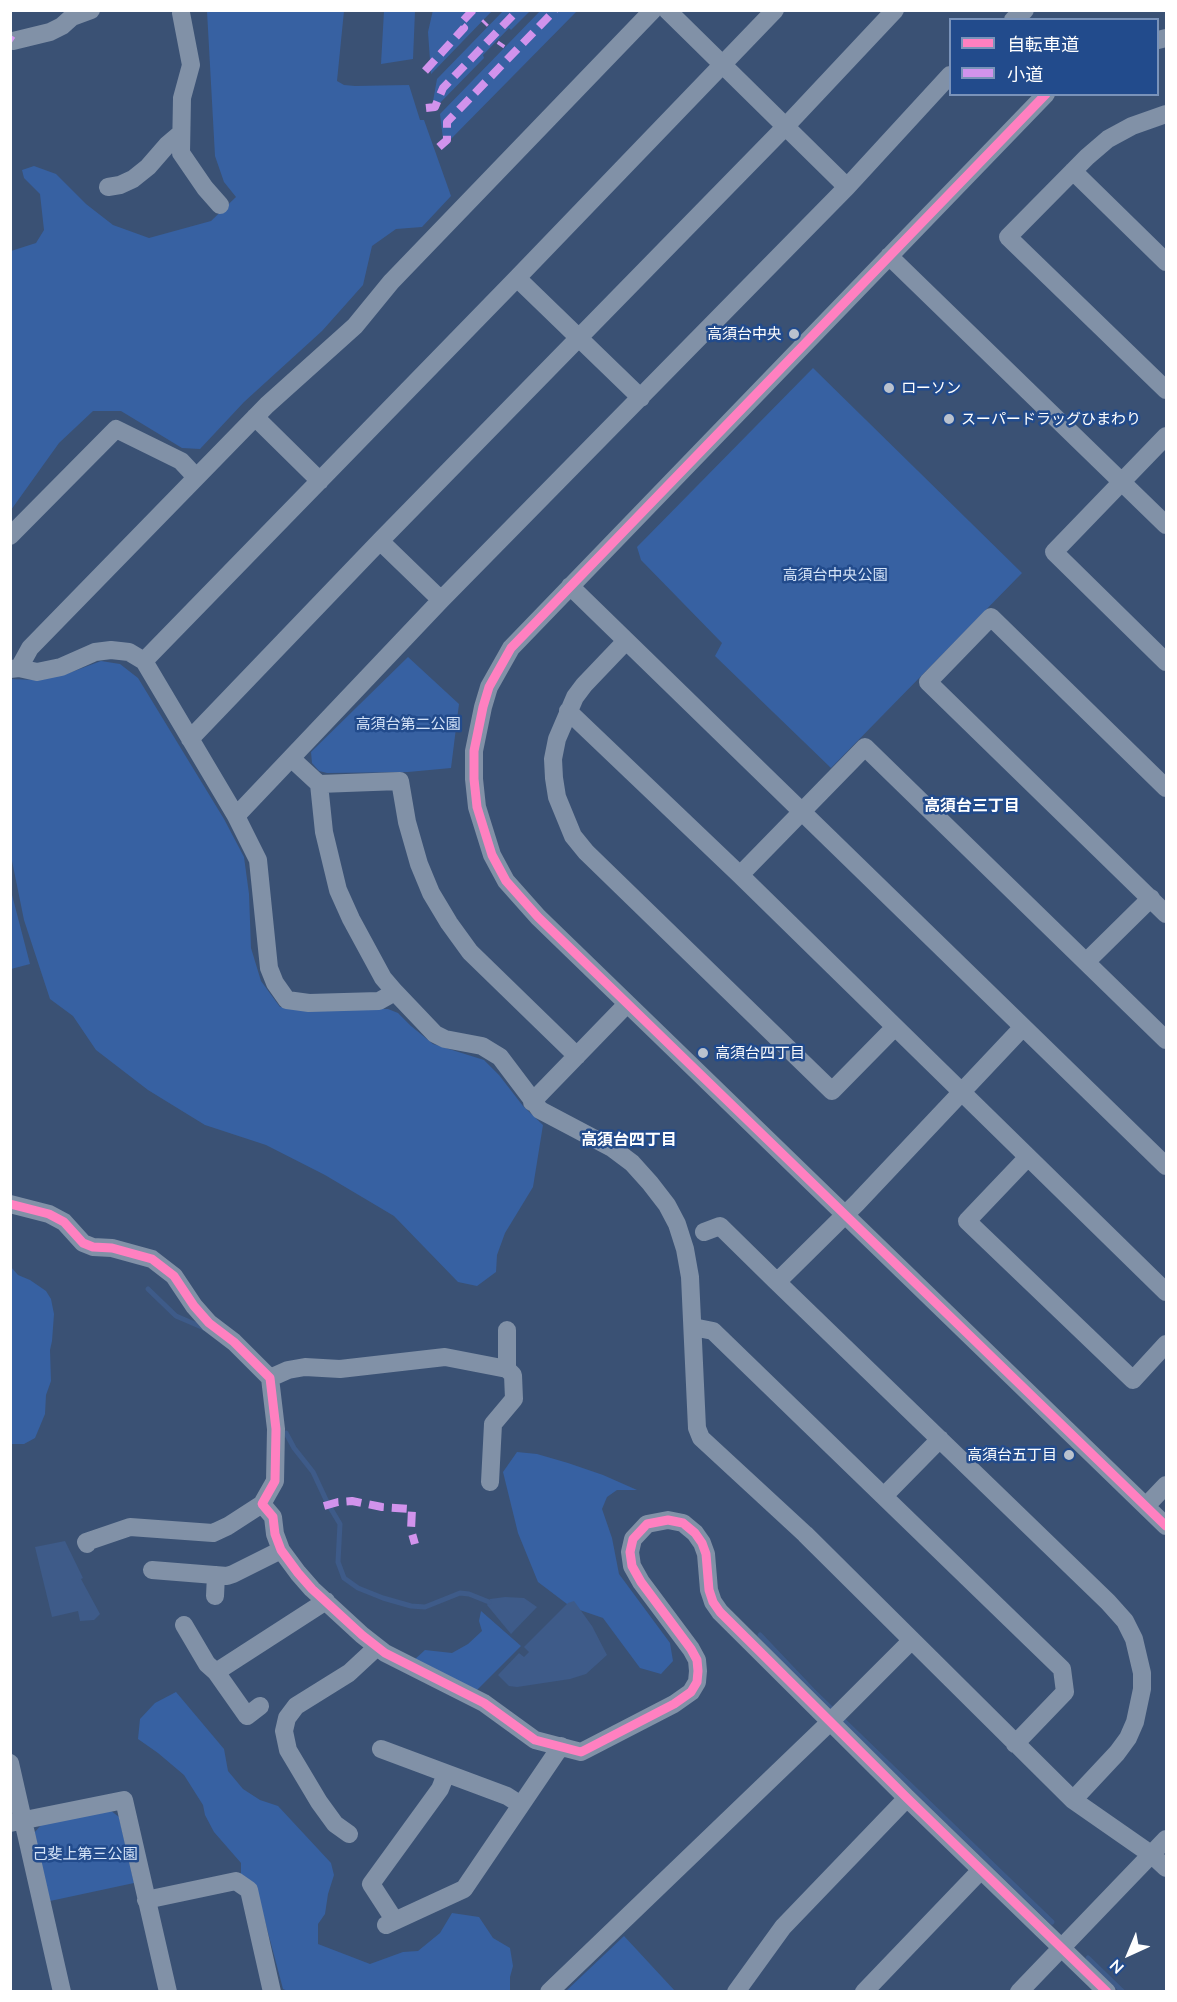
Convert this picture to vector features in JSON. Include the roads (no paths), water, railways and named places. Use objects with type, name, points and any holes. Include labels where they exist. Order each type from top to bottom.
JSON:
[{"type":"street","points":[[13,41],[50,32],[62,26],[72,17],[91,10]]},
{"type":"street","points":[[395,992],[379,1002],[309,1003],[287,1000],[275,983],[269,968],[258,860],[236,816],[144,661],[129,652],[111,650],[95,652],[61,667],[37,672],[15,668],[30,648],[195,476],[255,417],[355,326],[391,282],[653,10]]},
{"type":"street","points":[[668,10],[847,187]]},
{"type":"street","points":[[144,661],[518,278],[775,10]]},
{"type":"street","points":[[190,740],[380,541],[786,126],[895,10]]},
{"type":"street","points":[[178,11],[191,65],[182,98],[181,153],[219,205]]},
{"type":"street","points":[[236,816],[441,600],[847,187],[949,77]]},
{"type":"street","points":[[1044,96],[512,648],[489,687],[477,729],[474,779],[477,807],[492,855],[506,881],[538,917],[1167,1526]]},
{"type":"street","points":[[1167,114],[1132,126],[1108,139],[1008,237],[1167,390]]},
{"type":"street","points":[[108,187],[133,179],[148,168],[168,144],[181,133]]},
{"type":"street","points":[[1073,171],[1167,262]]},
{"type":"street","points":[[889,256],[1167,525]]},
{"type":"street","points":[[518,278],[641,398]]},
{"type":"street","points":[[255,417],[320,481]]},
{"type":"street","points":[[10,536],[116,429],[181,460],[195,476]]},
{"type":"street","points":[[1167,436],[1054,552],[1167,662]]},
{"type":"street","points":[[380,541],[441,600]]},
{"type":"street","points":[[570,586],[1167,1166]]},
{"type":"street","points":[[1167,788],[991,617],[928,682],[1167,914]]},
{"type":"street","points":[[626,641],[584,685],[568,711],[557,739],[553,759],[557,797],[573,836],[586,852],[832,1091],[895,1027]]},
{"type":"street","points":[[568,711],[962,1090],[1167,1292]]},
{"type":"street","points":[[740,875],[865,747],[1167,1040]]},
{"type":"street","points":[[292,759],[319,784],[324,832],[338,890],[351,920],[383,978],[435,1034],[445,1039],[482,1046],[500,1057],[540,1110],[612,1148],[632,1163],[667,1205],[677,1224],[685,1249],[690,1277],[697,1428],[701,1438],[805,1534],[1072,1800],[1152,1855],[1167,1869]]},
{"type":"street","points":[[319,784],[400,781],[407,822],[419,864],[431,893],[448,923],[470,952],[577,1056]]},
{"type":"street","points":[[1086,962],[1150,898]]},
{"type":"street","points":[[532,1102],[627,1004]]},
{"type":"street","points":[[777,1282],[1023,1027]]},
{"type":"street","points":[[1028,1157],[967,1221],[1133,1380],[1167,1344]]},
{"type":"street","points":[[10,1204],[49,1214],[64,1222],[83,1243],[93,1247],[112,1248],[152,1259],[174,1276],[194,1306],[209,1323],[234,1342],[270,1378],[276,1429],[275,1480],[262,1504],[213,1533],[130,1527],[86,1542],[87,1544]]},
{"type":"street","points":[[704,1233],[720,1226],[1125,1621],[1134,1639],[1142,1673],[1142,1689],[1135,1722],[1128,1738],[1117,1753],[1072,1800]]},
{"type":"street","points":[[693,1327],[713,1331],[1062,1669],[1065,1692],[1015,1744]]},
{"type":"street","points":[[507,1330],[507,1369]]},
{"type":"street","points":[[270,1378],[288,1370],[305,1367],[340,1369],[445,1358],[507,1369],[513,1375],[514,1399],[494,1424],[490,1482]]},
{"type":"street","points":[[884,1496],[939,1439]]},
{"type":"street","points":[[1146,1506],[1167,1485]]},
{"type":"street","points":[[262,1504],[273,1517],[275,1534],[281,1550],[305,1581],[376,1647],[484,1703],[535,1740],[580,1752],[674,1704],[692,1692],[697,1682],[699,1671],[697,1660],[641,1582],[632,1566],[630,1552],[633,1539],[647,1524],[668,1520],[683,1523],[695,1533],[702,1543],[706,1554],[709,1590],[720,1612],[835,1717],[907,1798],[1107,1992]]},
{"type":"street","points":[[152,1570],[216,1575],[233,1574],[281,1550]]},
{"type":"street","points":[[215,1596],[216,1575]]},
{"type":"street","points":[[216,1672],[326,1601]]},
{"type":"street","points":[[184,1625],[207,1664],[216,1672],[247,1716],[260,1706]]},
{"type":"street","points":[[549,1992],[911,1641]]},
{"type":"street","points":[[349,1834],[335,1824],[319,1802],[288,1750],[284,1731],[287,1718],[296,1706],[349,1673],[376,1647]]},
{"type":"street","points":[[446,1774],[440,1789],[371,1884],[390,1923],[464,1889],[561,1746]]},
{"type":"street","points":[[381,1749],[507,1796],[520,1805]]},
{"type":"street","points":[[10,1763],[17,1822],[62,1992]]},
{"type":"street","points":[[736,1992],[783,1927],[907,1798]]},
{"type":"street","points":[[17,1822],[124,1800],[168,1992]]},
{"type":"street","points":[[1019,1992],[1167,1839]]},
{"type":"street","points":[[864,1992],[981,1870]]},
{"type":"street","points":[[146,1900],[236,1881],[249,1890],[272,1992]]},
{"type":"waterway","points":[[148,1289],[176,1316],[204,1328]]},
{"type":"waterway","points":[[286,1433],[294,1448],[313,1472],[340,1524],[338,1562],[344,1578],[358,1588],[411,1606],[425,1607],[460,1593],[489,1602]]},
{"type":"waterway","points":[[760,1635],[813,1691],[1052,1922]]},
{"type":"waterway","points":[[1088,1958],[1123,1992]]},
{"type":"place","name":"高須台中央","points":[[794,334]]},
{"type":"place","name":"ローソン","points":[[889,388]]},
{"type":"place","name":"スーパードラッグひまわり","points":[[949,419]]},
{"type":"place","name":"高須台四丁目","points":[[703,1053]]},
{"type":"place","name":"高須台五丁目","points":[[1069,1455]]},
{"type":"district","name":"高須台三丁目","points":[[972,806]]},
{"type":"district","name":"高須台四丁目","points":[[629,1140]]},
{"type":"park label","name":"高須台中央公園","points":[[835,575]]},
{"type":"park label","name":"高須台第二公園","points":[[408,724]]},
{"type":"park label","name":"己斐上第三公園","points":[[85,1854]]}]
